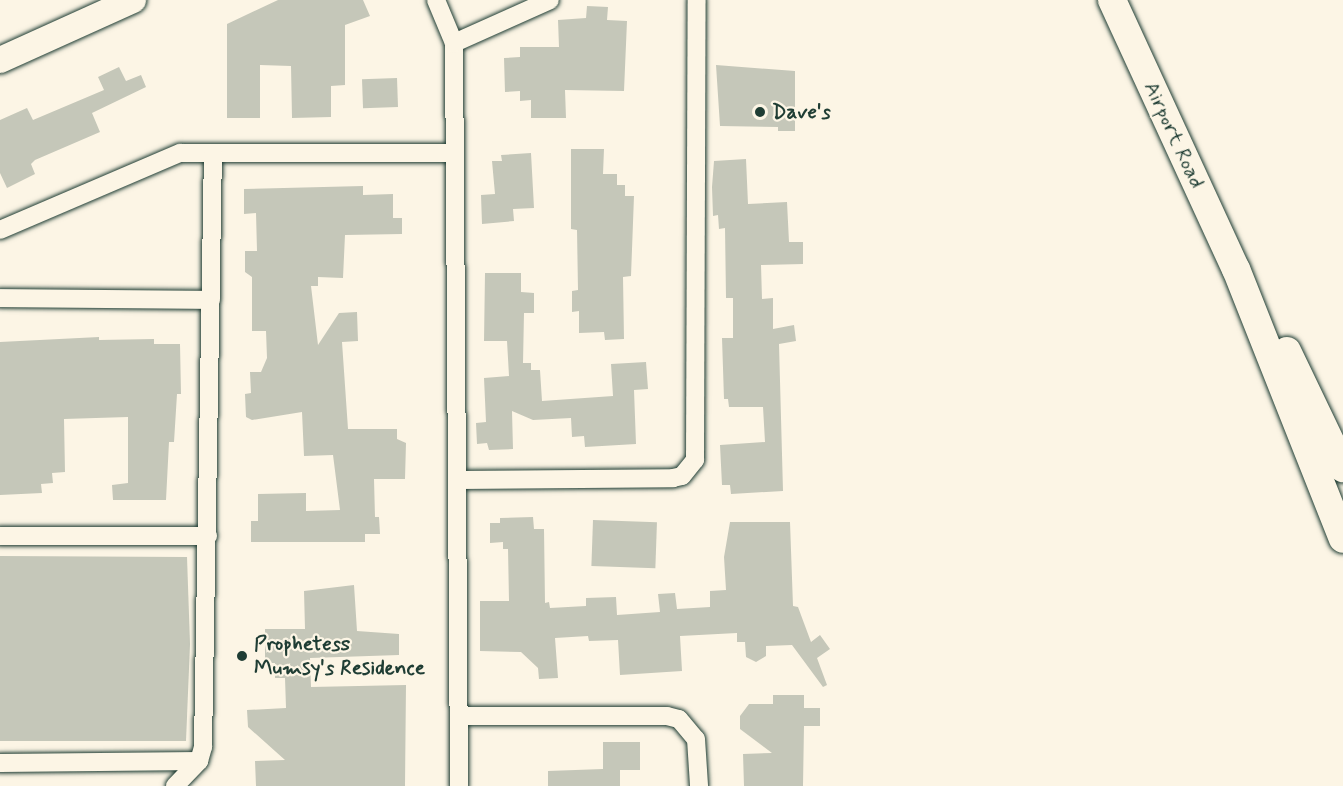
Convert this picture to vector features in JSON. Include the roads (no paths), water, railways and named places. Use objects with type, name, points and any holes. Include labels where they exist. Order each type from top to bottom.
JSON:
[{"type":"main road","name":"Airport Road","points":[[1112,0],[1240,267]]},
{"type":"main road","points":[[1127,0],[1240,267],[1343,539]]},
{"type":"main road","points":[[1240,267],[1343,468]]},
{"type":"street","points":[[436,0],[454,43],[459,480],[459,786]]},
{"type":"street","points":[[454,43],[550,0]]},
{"type":"street","points":[[459,480],[673,478],[682,476],[696,460],[697,0]]},
{"type":"street","points":[[0,60],[130,1]]},
{"type":"street","points":[[0,230],[155,161],[180,153],[454,153]]},
{"type":"street","points":[[174,786],[199,761],[203,747],[213,153]]},
{"type":"street","points":[[0,298],[211,300]]},
{"type":"street","points":[[0,536],[208,536]]},
{"type":"street","points":[[459,716],[667,716],[679,719],[696,739],[699,786]]},
{"type":"street","points":[[0,763],[199,761]]},
{"type":"place","name":"Dave's","points":[[760,112]]},
{"type":"place","name":"Prophetess Mumsy's Residence","points":[[242,656]]}]
